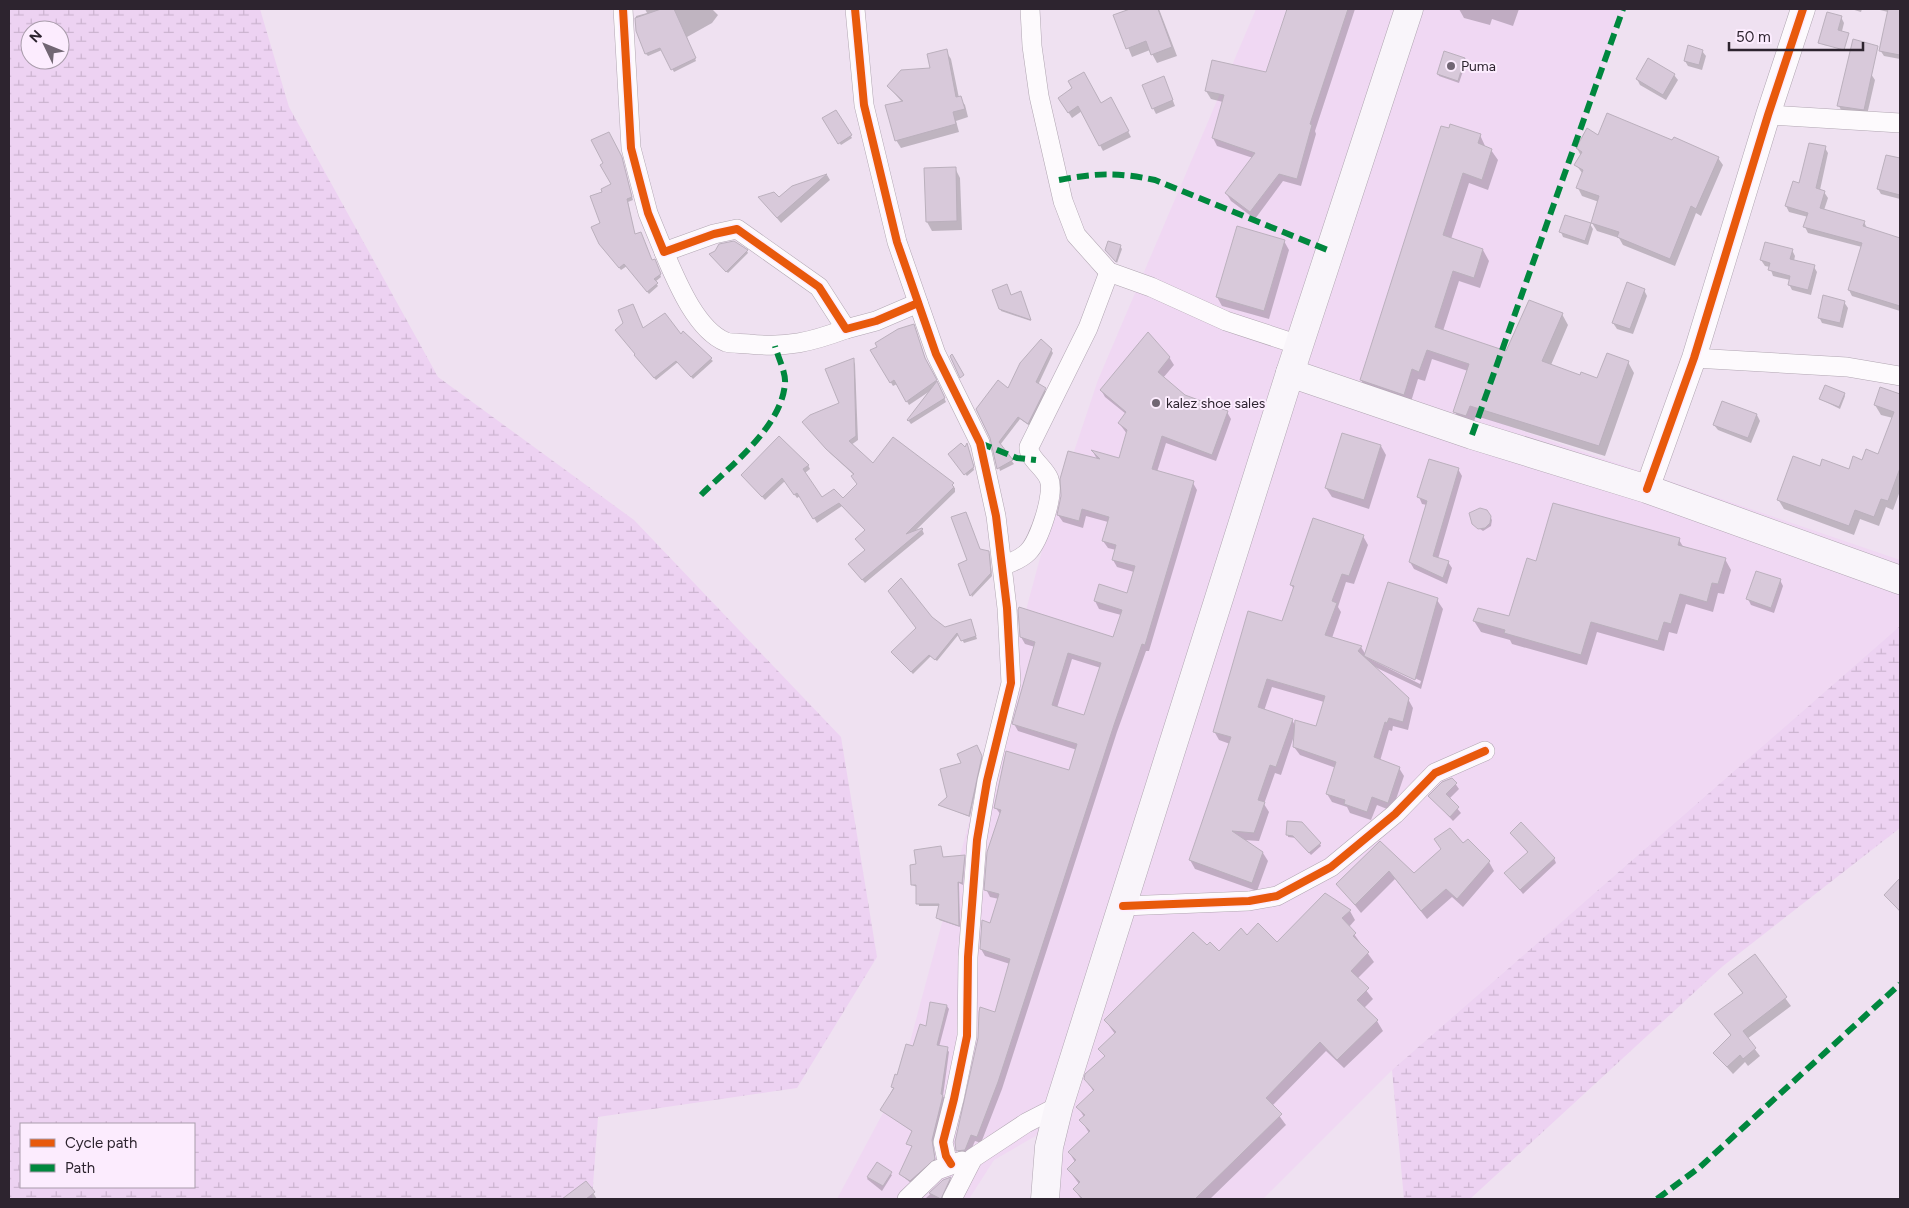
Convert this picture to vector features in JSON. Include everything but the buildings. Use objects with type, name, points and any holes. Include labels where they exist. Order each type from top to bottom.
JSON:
[{"type":"main road","points":[[1045,1199],[1049,1148],[1059,1106],[1290,373],[1409,9]]},
{"type":"main road","points":[[1290,373],[1472,435],[1647,489],[1900,580]]},
{"type":"street","points":[[623,9],[630,148],[648,213],[680,288],[696,314],[712,331],[727,342],[775,346],[810,342],[876,321],[918,303]]},
{"type":"street","points":[[855,9],[864,105],[897,242],[936,354],[980,443],[996,516],[1004,565],[1011,683],[987,781],[977,840],[968,957],[967,1036],[943,1142],[946,1156],[951,1164]]},
{"type":"street","points":[[1030,9],[1038,96],[1063,201],[1076,235],[1109,272],[1151,287],[1226,321],[1299,345]]},
{"type":"street","points":[[1647,489],[1694,358],[1768,115],[1803,9]]},
{"type":"street","points":[[1768,115],[1900,123]]},
{"type":"street","points":[[664,252],[714,234],[737,229],[819,287],[846,329]]},
{"type":"street","points":[[1004,565],[1019,560],[1036,544],[1040,533],[1052,486],[1045,470],[1030,453],[1029,446],[1088,328],[1109,272]]},
{"type":"street","points":[[1694,358],[1847,367],[1900,376]]},
{"type":"street","points":[[1123,906],[1249,901],[1277,896],[1331,866],[1395,814],[1435,773],[1485,751]]},
{"type":"street","points":[[907,1199],[937,1170],[973,1158],[1026,1123],[1059,1106]]},
{"type":"street","points":[[952,1199],[973,1158]]},
{"type":"shaded area","points":[[1256,9],[1623,9],[1479,416],[1900,560],[1900,626],[1392,1070],[1263,1199],[1058,1199],[1058,1123],[994,1160],[969,1199],[837,1199],[899,1083],[1047,532],[1098,380]]},
{"type":"green space","points":[[9,9],[260,9],[289,107],[438,377],[634,520],[841,737],[877,957],[797,1088],[598,1117],[592,1199],[9,1199]]},
{"type":"green space","points":[[1900,626],[1900,828],[1723,966],[1470,1199],[1404,1199],[1392,1070]]},
{"type":"marked path","points":[[1472,435],[1623,9]]},
{"type":"marked path","points":[[1059,180],[1107,174],[1155,180],[1330,251]]},
{"type":"marked path","points":[[701,495],[753,445],[775,415],[782,399],[785,383],[775,346]]},
{"type":"marked path","points":[[980,443],[1017,458],[1036,460]]},
{"type":"marked path","points":[[1657,1199],[1700,1167],[1900,984]]},
{"type":"cycle path","points":[[623,9],[631,148],[648,213],[664,252],[714,234],[737,229],[819,287],[846,329],[876,321],[918,303]]},
{"type":"cycle path","points":[[855,9],[864,105],[897,242],[936,354],[980,443],[996,516],[1007,608],[1011,683],[987,781],[977,840],[968,957],[967,1036],[943,1142],[946,1156],[951,1164]]},
{"type":"cycle path","points":[[1647,489],[1694,358],[1768,115],[1803,9]]},
{"type":"cycle path","points":[[1123,906],[1249,901],[1277,896],[1331,867],[1395,814],[1435,773],[1485,751]]},
{"type":"place","name":"Puma","points":[[1451,66]]},
{"type":"place","name":"kalez shoe sales","points":[[1156,403]]}]
